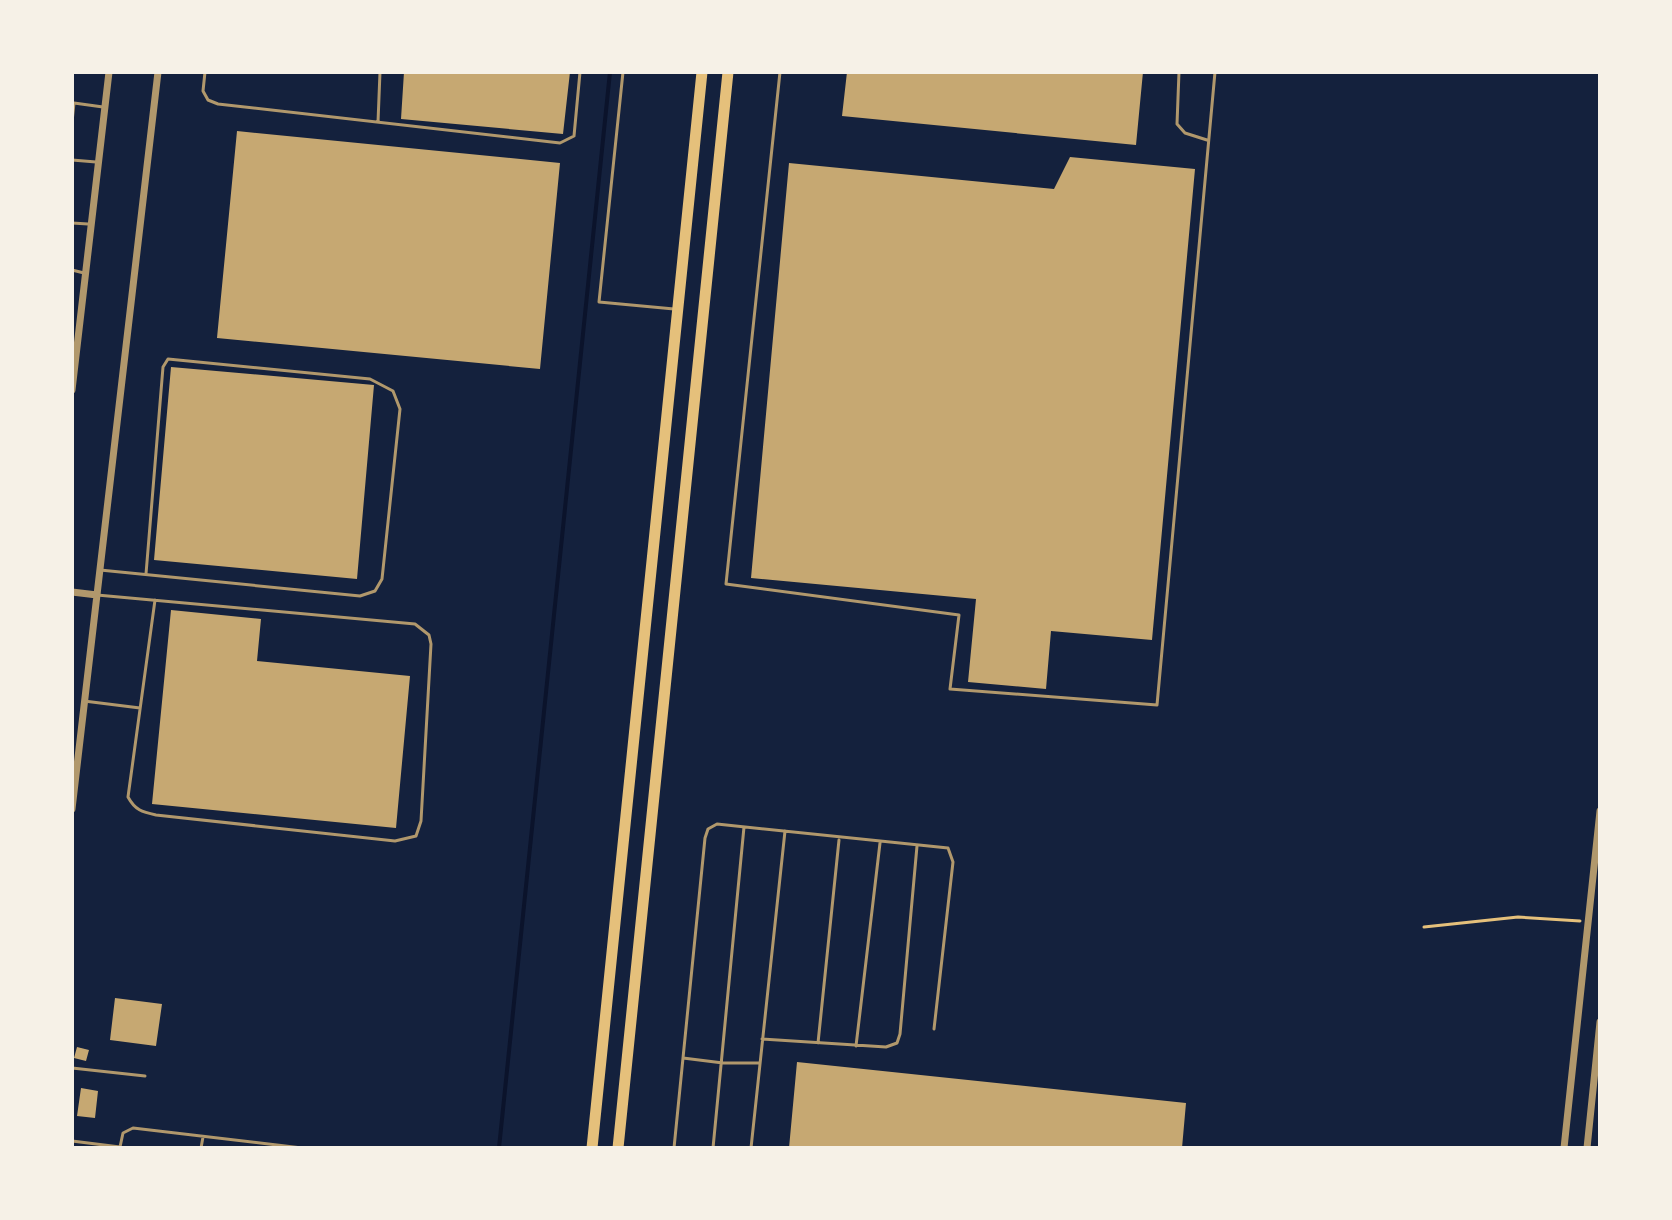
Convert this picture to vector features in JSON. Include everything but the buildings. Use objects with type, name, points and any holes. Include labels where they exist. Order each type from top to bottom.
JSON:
[{"type":"main road","points":[[592,1148],[702,72]]},
{"type":"main road","points":[[618,1148],[728,72]]},
{"type":"street","points":[[72,390],[77,316],[86,274],[109,72]]},
{"type":"street","points":[[72,809],[158,72]]},
{"type":"street","points":[[72,592],[97,595]]},
{"type":"street","points":[[1564,1148],[1600,811]]},
{"type":"street","points":[[1587,1148],[1600,1022]]},
{"type":"lane","points":[[205,72],[203,91],[208,100],[218,104],[560,143],[574,136],[580,72]]},
{"type":"lane","points":[[378,122],[380,72]]},
{"type":"lane","points":[[623,72],[599,302],[678,309]]},
{"type":"lane","points":[[780,72],[726,584],[959,615],[950,689],[1157,705],[1215,72]]},
{"type":"lane","points":[[1179,72],[1177,124],[1185,133],[1208,140]]},
{"type":"lane","points":[[72,122],[74,103],[105,108]]},
{"type":"lane","points":[[72,160],[99,162]]},
{"type":"lane","points":[[72,223],[91,224]]},
{"type":"lane","points":[[72,270],[86,274]]},
{"type":"lane","points":[[99,570],[360,596],[375,591],[382,579],[400,409],[393,391],[370,379],[168,359],[163,367],[146,574]]},
{"type":"lane","points":[[97,595],[155,600],[415,624],[422,628],[431,644],[421,821],[416,836],[395,841],[140,812],[128,797],[155,600]]},
{"type":"lane","points":[[84,701],[142,708]]},
{"type":"lane","points":[[674,1148],[705,838],[708,829],[717,824],[948,848],[953,862],[934,1029]]},
{"type":"lane","points":[[713,1148],[744,827]]},
{"type":"lane","points":[[751,1148],[785,831]]},
{"type":"lane","points":[[818,1043],[839,838]]},
{"type":"lane","points":[[856,1046],[880,843]]},
{"type":"lane","points":[[762,1039],[886,1047],[897,1043],[917,846]]},
{"type":"lane","points":[[683,1058],[759,1063]]},
{"type":"lane","points":[[72,1068],[145,1076]]},
{"type":"lane","points":[[72,1141],[120,1147],[123,1133],[133,1128],[302,1148]]},
{"type":"lane","points":[[201,1148],[203,1137]]},
{"type":"path","points":[[1424,927],[1518,917],[1588,922]]},
{"type":"waterway","points":[[499,1148],[610,72]]}]
